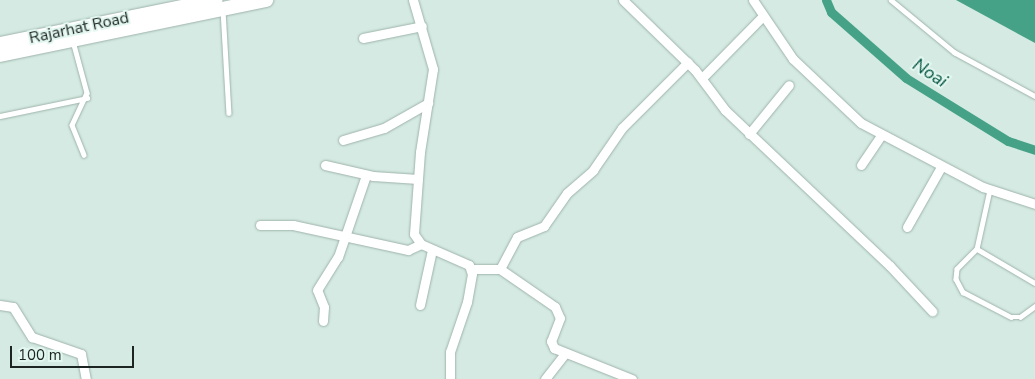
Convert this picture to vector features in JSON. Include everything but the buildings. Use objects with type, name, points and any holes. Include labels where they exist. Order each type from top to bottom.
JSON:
[{"type":"main road","points":[[0,55],[73,40],[220,4],[266,0]]},
{"type":"main road","name":"Rajarhat Road","points":[[0,44],[220,4]]},
{"type":"street","points":[[413,0],[433,64],[418,180],[414,229],[421,244],[466,262],[472,269],[467,302],[449,357],[450,379]]},
{"type":"street","points":[[623,0],[688,62],[702,78],[720,105],[890,266],[932,312]]},
{"type":"street","points":[[753,0],[762,17],[799,66],[861,123],[941,167],[990,190],[1035,204]]},
{"type":"street","points":[[702,78],[762,17]]},
{"type":"street","points":[[363,38],[422,26]]},
{"type":"street","points":[[500,269],[517,237],[544,226],[567,193],[593,170],[622,128],[688,62]]},
{"type":"street","points":[[749,134],[788,85]]},
{"type":"street","points":[[343,140],[384,128],[428,103]]},
{"type":"street","points":[[861,164],[881,135]]},
{"type":"street","points":[[325,165],[366,175],[418,180]]},
{"type":"street","points":[[908,227],[941,167]]},
{"type":"street","points":[[323,321],[324,306],[316,294],[338,257],[343,237],[366,175]]},
{"type":"street","points":[[260,225],[285,224],[408,250],[421,244]]},
{"type":"street","points":[[420,305],[432,250]]},
{"type":"street","points":[[472,269],[500,269],[555,308],[560,318],[551,343],[565,353],[632,379]]},
{"type":"street","points":[[0,305],[16,310],[32,337],[80,354],[86,379]]},
{"type":"street","points":[[545,379],[565,353]]},
{"type":"lane","points":[[890,0],[965,60],[1035,96]]},
{"type":"lane","points":[[220,4],[229,113]]},
{"type":"lane","points":[[73,40],[87,98],[72,125],[84,155]]},
{"type":"lane","points":[[0,116],[87,98]]},
{"type":"lane","points":[[990,190],[977,249],[957,270],[956,279],[963,292],[1011,317],[1020,317],[1035,306]]},
{"type":"lane","points":[[977,249],[1035,283]]},
{"type":"shaded area","points":[[956,0],[1035,0],[1035,43]]},
{"type":"waterway","name":"Noai","points":[[826,0],[831,12],[906,78],[1008,141],[1035,150]]}]
